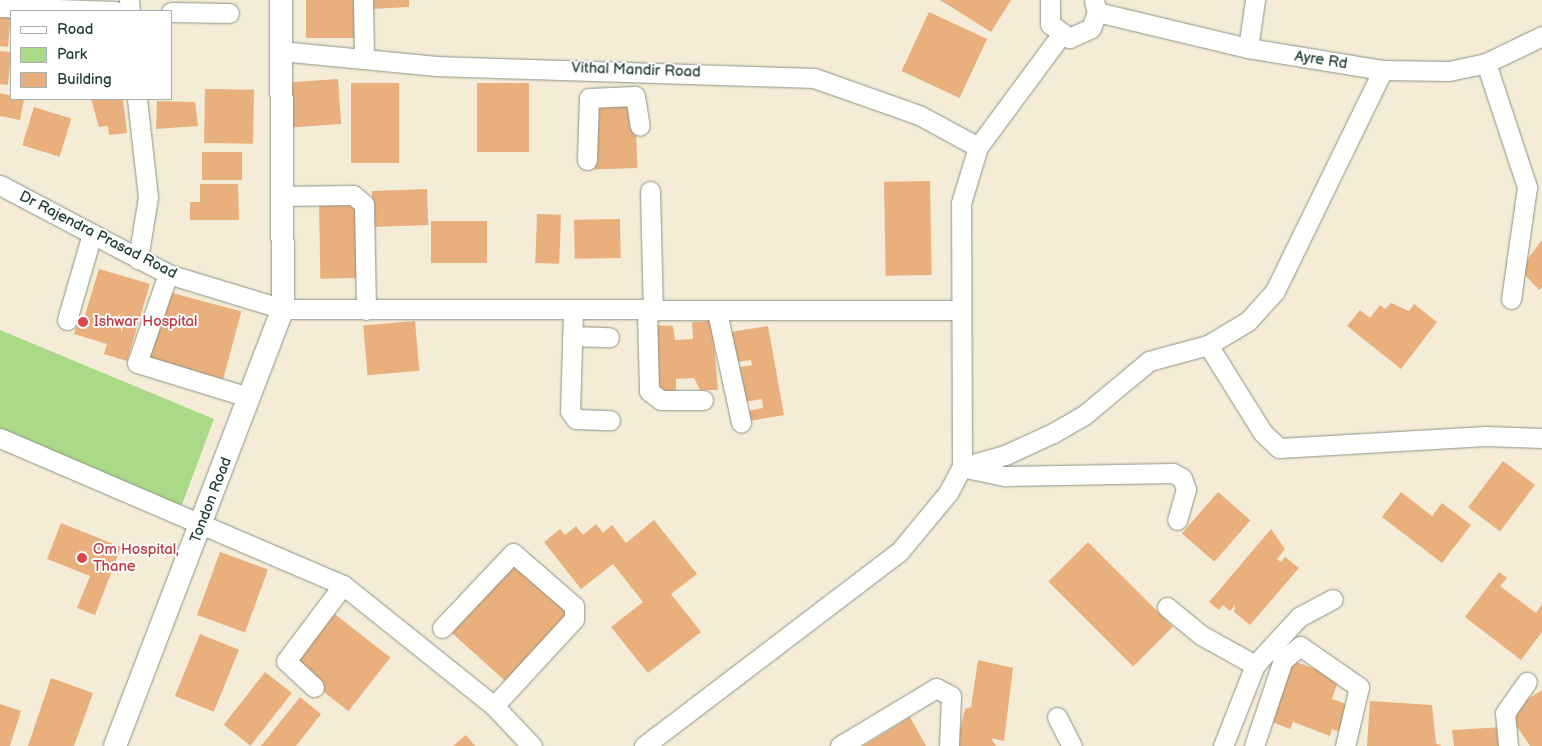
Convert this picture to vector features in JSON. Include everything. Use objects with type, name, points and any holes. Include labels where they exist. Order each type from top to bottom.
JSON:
[{"type":"street","points":[[282,0],[280,196],[283,309]]},
{"type":"street","points":[[363,0],[364,59]]},
{"type":"street","points":[[1050,0],[1047,16],[1061,35]]},
{"type":"street","points":[[1248,48],[1256,0]]},
{"type":"street","points":[[1061,35],[1085,34],[1095,6]]},
{"type":"street","name":"Ayre Rd","points":[[1095,6],[1248,48],[1383,70],[1449,71],[1486,63],[1542,36]]},
{"type":"street","points":[[0,8],[77,10]]},
{"type":"street","points":[[172,12],[229,13]]},
{"type":"street","points":[[644,746],[899,552],[932,517],[962,468],[959,310],[962,203],[978,147],[1061,35]]},
{"type":"street","name":"Vithal Mandir Road","points":[[280,51],[436,66],[609,68],[814,78],[919,115],[978,147]]},
{"type":"street","points":[[1486,63],[1527,187],[1511,299]]},
{"type":"street","points":[[609,68],[610,97]]},
{"type":"street","points":[[962,468],[1005,455],[1060,429],[1149,361],[1208,345],[1248,321],[1275,291],[1383,70]]},
{"type":"street","points":[[587,160],[586,101],[610,97],[638,98],[640,126]]},
{"type":"street","points":[[137,100],[148,197],[138,259]]},
{"type":"street","name":"Dr Rajendra Prasad Road","points":[[0,185],[168,274],[283,309],[573,312],[959,310]]},
{"type":"street","points":[[650,191],[649,391],[661,400],[703,400]]},
{"type":"street","points":[[280,196],[352,195],[364,204],[366,310]]},
{"type":"street","points":[[75,316],[97,237]]},
{"type":"street","points":[[168,274],[137,363],[248,397]]},
{"type":"street","name":"Tondon Road","points":[[115,746],[283,309]]},
{"type":"street","points":[[573,312],[573,417],[610,420]]},
{"type":"street","points":[[717,312],[740,422]]},
{"type":"street","points":[[572,336],[609,336]]},
{"type":"street","points":[[1208,345],[1262,433],[1280,448],[1486,436],[1542,438]]},
{"type":"street","points":[[0,438],[343,585],[494,706],[532,746]]},
{"type":"street","points":[[962,468],[1005,476],[1173,473],[1182,478],[1186,490],[1177,520]]},
{"type":"street","points":[[442,628],[513,553],[574,606],[574,619],[494,706]]},
{"type":"street","points":[[314,687],[286,661],[343,585]]},
{"type":"street","points":[[1223,746],[1256,665],[1299,617],[1333,599]]},
{"type":"street","points":[[1167,607],[1202,635],[1256,665]]},
{"type":"street","points":[[1254,746],[1283,660],[1300,646],[1360,687],[1345,746]]},
{"type":"street","points":[[1508,746],[1505,713],[1527,682]]},
{"type":"street","points":[[840,746],[936,688],[951,696],[949,746]]},
{"type":"street","points":[[1057,717],[1072,746]]},
{"type":"green space","points":[[0,330],[214,419],[180,510],[0,433]]},
{"type":"building","points":[[306,0],[356,0],[356,38],[306,38]]},
{"type":"building","points":[[368,0],[409,0],[409,7],[369,9]]},
{"type":"building","points":[[940,0],[1011,0],[991,32]]},
{"type":"building","points":[[929,12],[987,39],[960,98],[902,71]]},
{"type":"building","points":[[0,13],[10,14],[8,47],[0,46]]},
{"type":"building","points":[[0,51],[10,52],[8,85],[0,84]]},
{"type":"building","points":[[338,79],[341,124],[287,128],[284,83]]},
{"type":"building","points":[[351,83],[399,83],[399,163],[351,163]]},
{"type":"building","points":[[477,83],[529,83],[529,152],[477,152]]},
{"type":"building","points":[[205,89],[254,90],[253,144],[204,143]]},
{"type":"building","points":[[0,93],[10,96],[10,100],[24,100],[20,120],[0,116]]},
{"type":"building","points":[[635,99],[637,168],[594,169],[592,101]]},
{"type":"building","points":[[91,100],[123,100],[127,133],[109,135],[108,126],[99,127]]},
{"type":"building","points":[[157,101],[195,102],[198,126],[156,129]]},
{"type":"building","points":[[34,107],[71,118],[60,157],[22,145]]},
{"type":"building","points":[[202,152],[242,152],[242,180],[202,180]]},
{"type":"building","points":[[930,181],[932,275],[886,276],[884,182]]},
{"type":"building","points":[[200,184],[238,184],[239,220],[190,220],[190,202],[200,202]]},
{"type":"building","points":[[427,189],[428,225],[373,227],[372,191]]},
{"type":"building","points":[[357,200],[358,278],[320,279],[319,201]]},
{"type":"building","points":[[537,214],[561,215],[559,264],[535,263]]},
{"type":"building","points":[[620,219],[621,258],[575,259],[574,220]]},
{"type":"building","points":[[431,221],[487,221],[487,263],[431,263]]},
{"type":"building","points":[[1542,240],[1542,287],[1539,290],[1520,269]]},
{"type":"building","points":[[99,269],[150,284],[127,361],[104,354],[107,344],[74,334],[79,317],[84,318]]},
{"type":"building","points":[[165,291],[241,311],[222,384],[146,363]]},
{"type":"building","points":[[1391,303],[1409,311],[1414,304],[1437,322],[1401,369],[1347,326],[1360,310],[1370,318],[1380,305],[1385,309]]},
{"type":"building","points":[[415,321],[419,371],[368,375],[363,326]]},
{"type":"building","points":[[712,321],[718,390],[700,390],[694,378],[676,379],[676,392],[655,392],[653,325],[673,326],[675,340],[693,339],[692,322]]},
{"type":"building","points":[[768,326],[784,415],[749,421],[747,411],[763,408],[762,399],[739,403],[738,395],[745,394],[740,367],[752,365],[751,360],[731,363],[730,332]]},
{"type":"building","points":[[1503,461],[1535,485],[1500,531],[1468,507]]},
{"type":"building","points":[[1218,492],[1250,520],[1214,562],[1182,534]]},
{"type":"building","points":[[1401,492],[1432,516],[1442,503],[1471,525],[1442,563],[1382,517]]},
{"type":"building","points":[[654,520],[697,574],[671,594],[701,632],[648,673],[611,627],[643,602],[613,564],[581,589],[544,542],[560,529],[565,535],[576,526],[583,535],[596,524],[603,533],[612,525],[626,543]]},
{"type":"building","points":[[61,523],[121,547],[95,615],[77,608],[90,576],[47,559]]},
{"type":"building","points":[[1271,529],[1285,549],[1277,559],[1281,562],[1285,557],[1299,568],[1250,625],[1234,612],[1235,605],[1230,611],[1223,605],[1219,610],[1209,602]]},
{"type":"building","points":[[1088,542],[1173,627],[1133,666],[1048,582]]},
{"type":"building","points":[[220,552],[268,569],[245,632],[197,615]]},
{"type":"building","points":[[515,558],[573,610],[507,683],[449,631]]},
{"type":"building","points":[[1499,572],[1507,578],[1500,586],[1536,613],[1542,604],[1542,632],[1521,660],[1465,617]]},
{"type":"building","points":[[332,612],[390,658],[348,711],[290,666]]},
{"type":"building","points":[[200,634],[239,650],[214,712],[175,696]]},
{"type":"building","points":[[1286,658],[1339,678],[1332,699],[1352,706],[1343,733],[1332,729],[1330,736],[1293,722],[1290,729],[1264,719]]},
{"type":"building","points":[[978,660],[1013,668],[1004,741],[991,738],[996,746],[956,746],[965,709],[971,707]]},
{"type":"building","points":[[265,672],[292,693],[251,746],[224,725]]},
{"type":"building","points":[[51,678],[93,693],[74,746],[28,746]]},
{"type":"building","points":[[1542,690],[1542,746],[1530,746],[1507,712]]},
{"type":"building","points":[[300,697],[321,714],[296,746],[261,746]]},
{"type":"building","points":[[1370,701],[1432,705],[1436,743],[1442,746],[1367,746]]},
{"type":"building","points":[[0,704],[21,711],[10,746],[0,746]]},
{"type":"building","points":[[910,717],[926,746],[863,746]]},
{"type":"building","points":[[1503,727],[1504,746],[1454,746],[1452,730]]},
{"type":"building","points":[[466,735],[475,746],[453,746]]},
{"type":"place","name":"Ishwar Hospital","points":[[83,322]]},
{"type":"place","name":"Om Hospital, Thane","points":[[82,558]]}]
